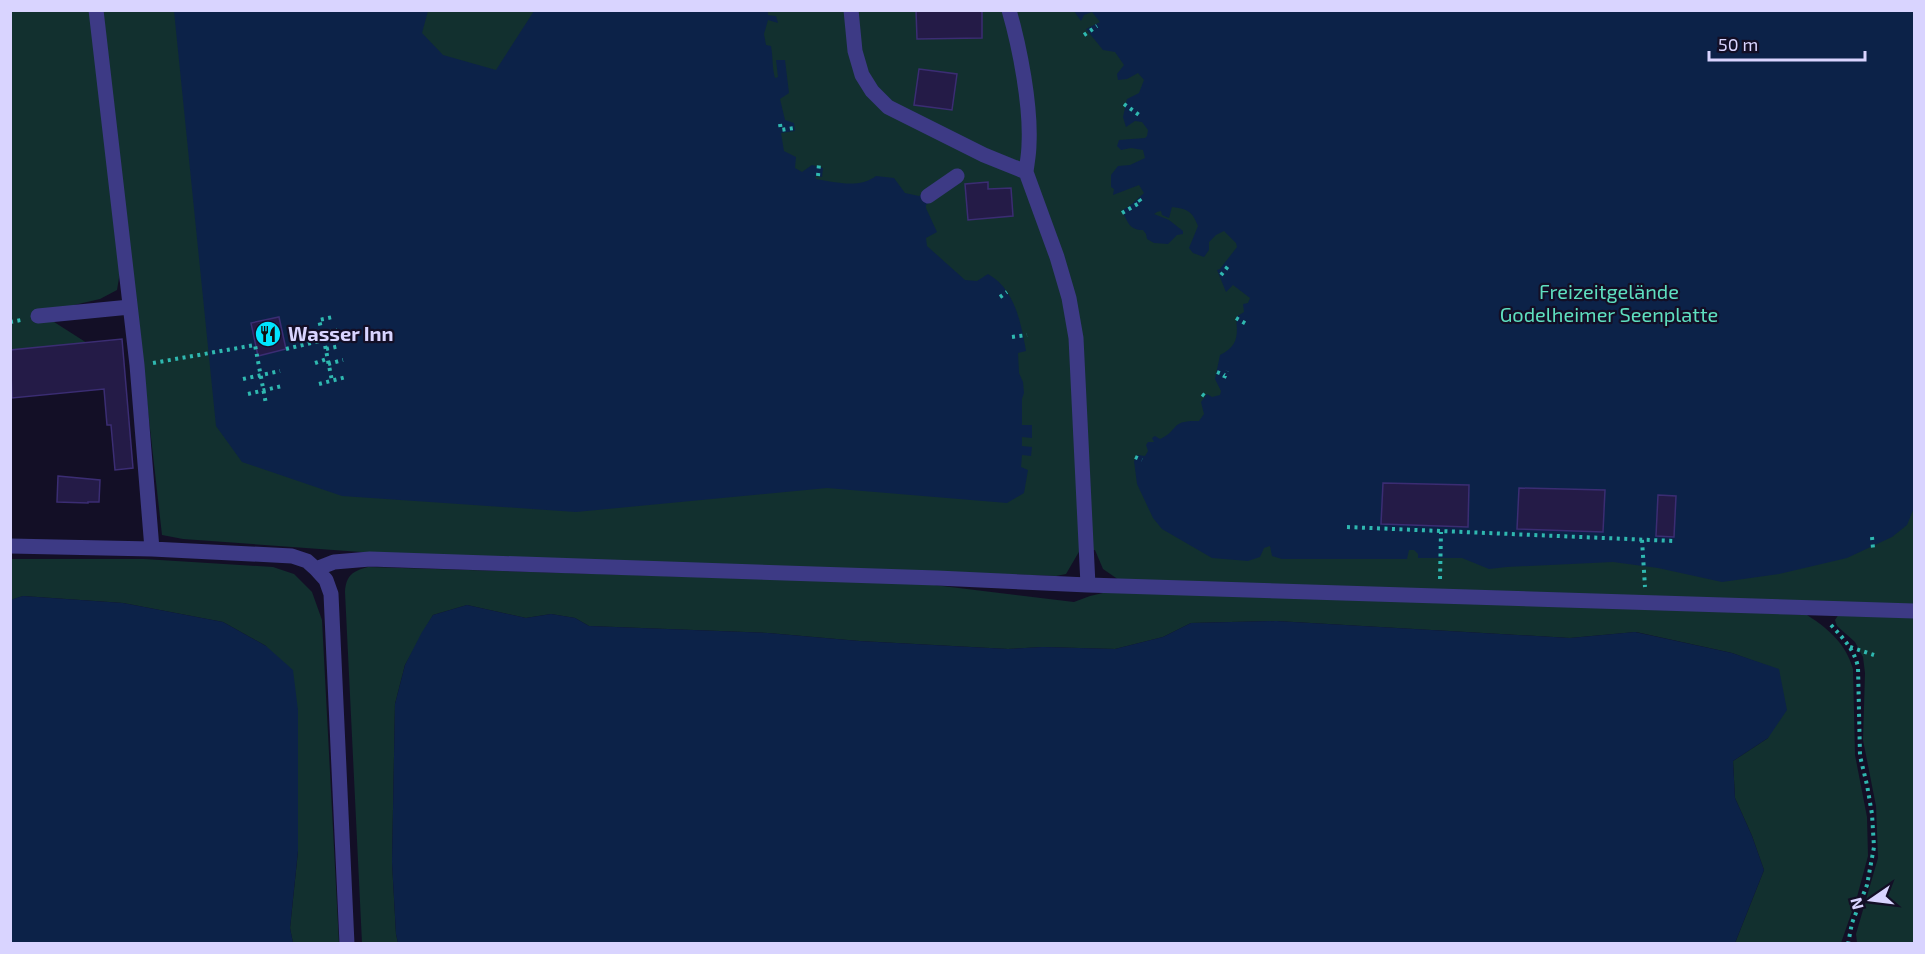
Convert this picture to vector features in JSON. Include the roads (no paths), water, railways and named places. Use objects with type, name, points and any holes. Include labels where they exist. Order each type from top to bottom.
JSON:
[{"type":"lane","points":[[96,10],[130,307],[152,549]]},
{"type":"lane","points":[[851,10],[855,51],[862,75],[872,91],[888,107],[964,146],[1026,172]]},
{"type":"lane","points":[[1009,10],[1028,104],[1029,144],[1026,172],[1057,257],[1069,298],[1076,338],[1088,585]]},
{"type":"lane","points":[[928,196],[957,176]]},
{"type":"lane","points":[[38,316],[130,307]]},
{"type":"lane","points":[[10,546],[152,549],[292,556],[307,561],[326,580],[331,594],[347,944]]},
{"type":"lane","points":[[316,569],[334,561],[370,559],[1088,585],[1914,611]]},
{"type":"water","points":[[174,11],[428,11],[422,33],[443,55],[496,70],[534,11],[774,11],[768,12],[768,15],[776,16],[778,23],[768,20],[764,34],[766,45],[771,46],[775,78],[778,77],[776,60],[785,60],[789,93],[780,99],[785,120],[794,123],[795,131],[781,133],[784,151],[796,157],[795,168],[802,172],[812,165],[823,168],[822,177],[815,176],[816,179],[839,183],[862,182],[876,176],[894,178],[905,193],[919,196],[929,189],[935,198],[926,205],[926,208],[937,232],[926,238],[927,246],[965,280],[977,281],[988,274],[1005,288],[1011,298],[1019,318],[1026,351],[1018,353],[1019,373],[1024,393],[1022,425],[1032,425],[1032,438],[1022,437],[1022,446],[1032,447],[1031,456],[1022,455],[1021,467],[1028,470],[1024,493],[1007,503],[827,488],[576,512],[342,496],[242,462],[216,426]]},
{"type":"water","points":[[1074,11],[1914,11],[1914,508],[1907,525],[1892,537],[1847,558],[1779,574],[1722,582],[1658,568],[1613,562],[1489,569],[1462,558],[1418,558],[1414,550],[1409,550],[1407,559],[1282,559],[1272,556],[1270,546],[1264,548],[1260,557],[1248,561],[1212,558],[1162,529],[1153,518],[1137,484],[1134,461],[1138,455],[1145,456],[1148,451],[1146,445],[1148,442],[1154,442],[1152,438],[1155,436],[1160,439],[1183,422],[1199,421],[1204,414],[1201,402],[1207,394],[1212,397],[1220,395],[1221,391],[1215,379],[1220,355],[1234,344],[1237,335],[1236,317],[1244,312],[1243,304],[1248,303],[1250,298],[1233,285],[1226,292],[1217,270],[1237,247],[1224,231],[1209,242],[1209,250],[1204,257],[1193,253],[1189,248],[1198,226],[1194,217],[1186,210],[1172,207],[1169,218],[1162,215],[1161,211],[1154,214],[1169,220],[1183,231],[1183,234],[1177,235],[1168,244],[1154,243],[1147,239],[1143,230],[1135,229],[1128,222],[1122,211],[1144,193],[1139,185],[1113,195],[1111,175],[1118,166],[1130,165],[1145,158],[1143,150],[1131,148],[1121,150],[1117,146],[1119,140],[1147,136],[1148,130],[1142,122],[1135,121],[1126,127],[1123,117],[1127,99],[1139,93],[1144,80],[1138,73],[1127,79],[1118,80],[1117,74],[1124,65],[1115,52],[1103,50],[1086,29],[1100,22],[1092,12],[1084,15],[1081,21]]},
{"type":"water","points":[[23,596],[123,603],[223,622],[266,646],[293,670],[298,710],[298,851],[290,928],[293,943],[11,943],[10,600]]},
{"type":"water","points":[[467,605],[526,618],[551,614],[575,618],[589,626],[768,633],[859,641],[1008,649],[1043,647],[1115,649],[1163,637],[1191,623],[1276,621],[1570,638],[1635,632],[1732,653],[1779,669],[1787,710],[1768,738],[1733,761],[1735,798],[1764,870],[1735,943],[398,943],[392,862],[395,704],[405,665],[433,615]]},
{"type":"place","name":"Wasser Inn","points":[[268,334]]},
{"type":"park label","name":"Freizeitgelände Godelheimer Seenplatte","points":[[1609,304]]}]
